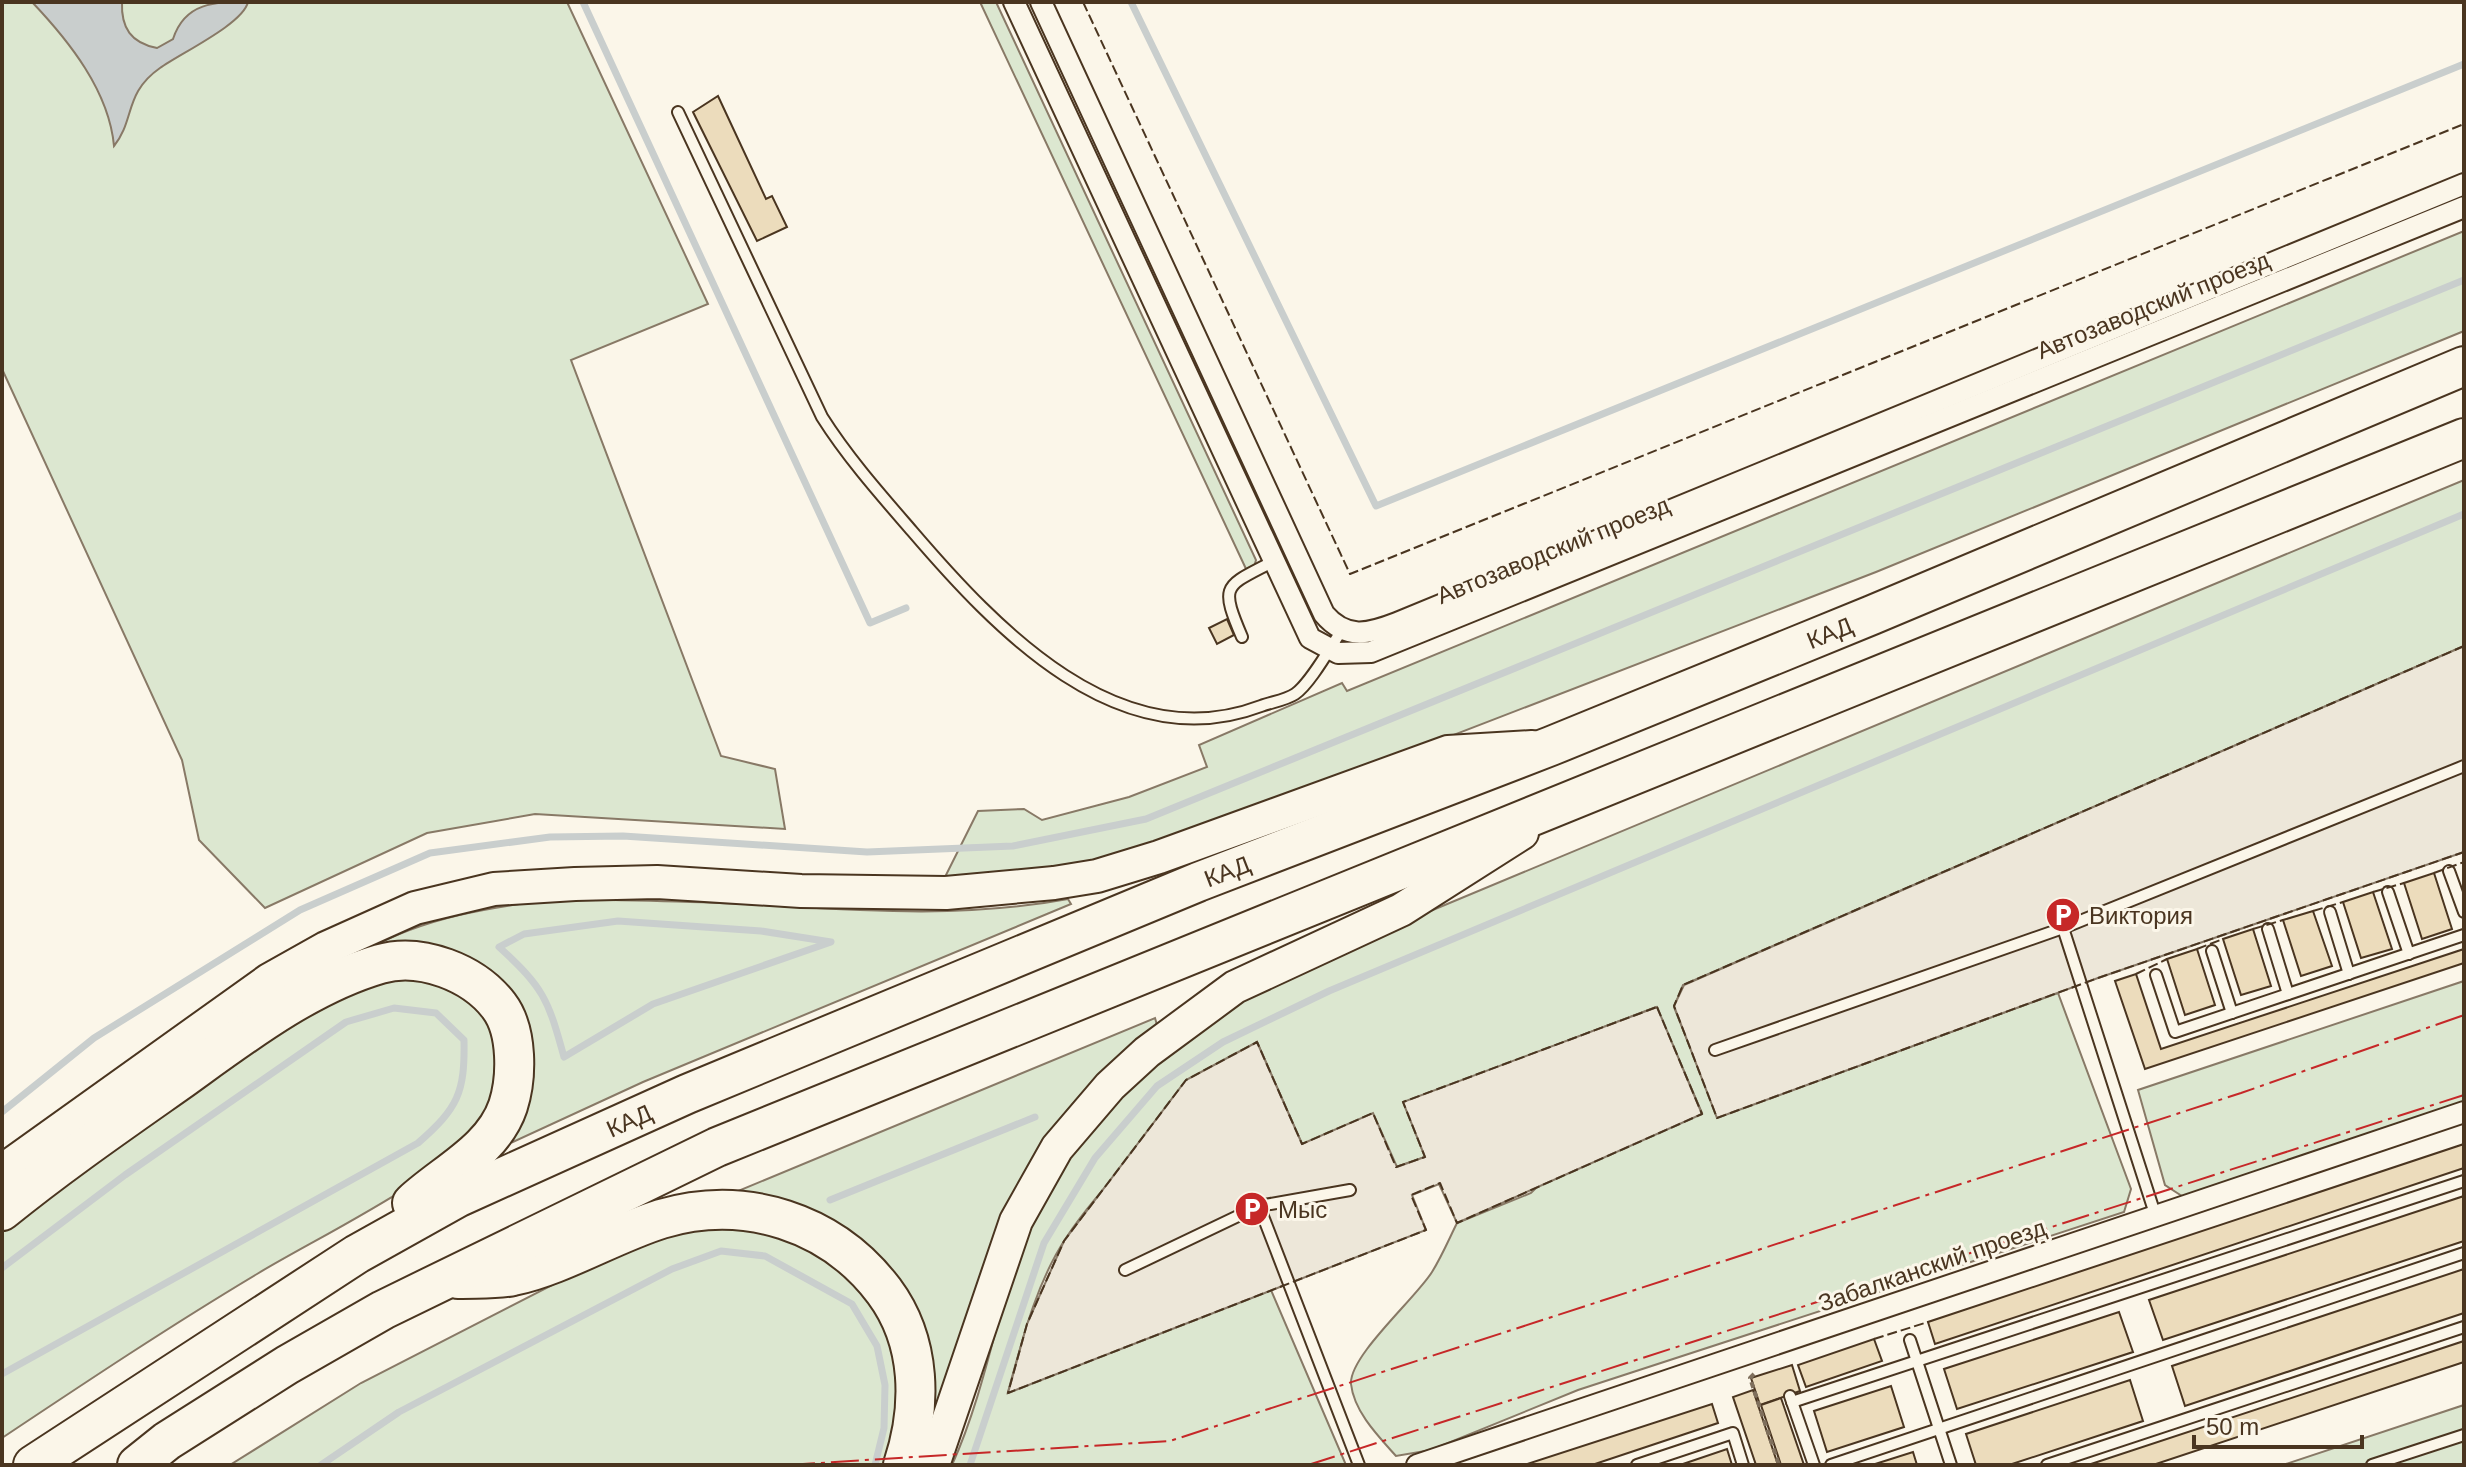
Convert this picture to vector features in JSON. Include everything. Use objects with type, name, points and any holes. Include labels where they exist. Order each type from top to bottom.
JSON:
[{"type":"highway","name":"КАД","points":[[33,1465],[357,1254],[459,1197],[687,1094],[1198,882],[1551,746],[2464,366]]},
{"type":"highway","points":[[137,1465],[167,1441],[287,1365],[383,1310],[717,1147],[2464,438]]},
{"type":"highway","points":[[2,1211],[52,1171],[275,1015],[354,974],[382,963],[414,959],[449,969],[480,987],[501,1008],[511,1037],[514,1073],[507,1108],[468,1162],[440,1177],[357,1254]]},
{"type":"highway","points":[[444,1280],[513,1276],[660,1219],[687,1213],[768,1214],[808,1226],[864,1265],[889,1298],[907,1331],[917,1400],[903,1465]]},
{"type":"main road","points":[[2,1171],[269,980],[326,948],[415,908],[494,889],[575,884],[657,882],[801,891],[946,893],[1054,883],[1097,876],[1159,857],[1448,752],[1551,746]]},
{"type":"main road","points":[[933,1465],[1016,1221],[1057,1148],[1110,1086],[1147,1052],[1235,987],[1401,910],[1567,804]]},
{"type":"street","points":[[1014,2],[1310,638],[1328,649]]},
{"type":"street","points":[[1041,2],[1324,614],[1342,630]]},
{"type":"street","name":"Автозаводский проезд","points":[[1342,630],[1373,632],[1397,623],[2464,184]]},
{"type":"street","name":"Автозаводский проезд","points":[[1328,649],[1338,653],[1371,652],[2464,207]]},
{"type":"street","name":"Забалканский проезд","points":[[1417,1465],[2464,1112]]},
{"type":"lane","points":[[678,112],[822,417],[844,452],[966,594],[1044,659],[1082,687],[1111,702],[1168,719],[1195,722],[1233,716],[1297,693],[1342,630]]},
{"type":"lane","points":[[1242,637],[1227,602],[1228,591],[1233,582],[1274,561]]},
{"type":"lane","points":[[1715,1050],[2063,928],[2464,766]]},
{"type":"lane","points":[[2449,871],[2464,912]]},
{"type":"lane","points":[[2388,892],[2409,954]]},
{"type":"lane","points":[[2330,912],[2349,974]]},
{"type":"lane","points":[[2063,928],[2156,1217]]},
{"type":"lane","points":[[2268,929],[2288,994]]},
{"type":"lane","points":[[2156,975],[2175,1032],[2464,935]]},
{"type":"lane","points":[[2212,951],[2232,1013]]},
{"type":"lane","points":[[1814,1465],[1791,1399],[1917,1361],[2464,1181]]},
{"type":"lane","points":[[1125,1270],[1259,1206],[1350,1190]]},
{"type":"lane","points":[[1259,1206],[1359,1465]]},
{"type":"lane","points":[[1831,1465],[2464,1253]]},
{"type":"lane","points":[[2047,1465],[2464,1327]]},
{"type":"lane","points":[[1910,1340],[1951,1465]]},
{"type":"lane","points":[[1637,1465],[1733,1433],[1743,1465]]},
{"type":"lane","points":[[2372,1465],[2464,1435]]},
{"type":"path","points":[[1750,1378],[1779,1465]]},
{"type":"green space","points":[[2,2],[567,2],[708,304],[571,360],[721,756],[775,769],[785,829],[535,814],[427,833],[265,908],[199,840],[182,760],[2,369]]},
{"type":"green space","points":[[980,2],[996,2],[1256,560],[1254,567],[1247,571]]},
{"type":"green space","points":[[2464,231],[2464,331],[1876,572],[1197,834],[1077,868],[942,883],[978,811],[1024,809],[1042,820],[1129,797],[1207,767],[1199,745],[1342,683],[1347,691]]},
{"type":"green space","points":[[2464,480],[2464,646],[1683,985],[1674,1007],[1718,1117],[2058,993],[2131,1189],[2124,1212],[1578,1390],[1431,1450],[1396,1456],[1368,1423],[1357,1404],[1351,1384],[1353,1372],[1372,1343],[1432,1272],[1457,1223],[1531,1193],[1538,1186],[1702,1113],[1656,1007],[1404,1103],[1425,1157],[1396,1167],[1302,1144],[1257,1042],[1131,1159],[1066,1238],[1038,1293],[1008,1392],[1271,1290],[1346,1465],[952,1465],[974,1409],[1029,1221],[1075,1149],[1103,1115],[1133,1083],[1200,1027],[1274,980],[1313,960]]},
{"type":"green space","points":[[556,899],[916,911],[992,909],[1068,899],[1071,904],[643,1082],[513,1142],[515,1127],[531,1087],[533,1065],[521,1026],[509,999],[495,979],[462,956],[442,951],[368,949],[436,921]]},
{"type":"green space","points":[[412,974],[462,995],[476,1006],[494,1036],[500,1070],[499,1087],[487,1120],[470,1140],[415,1182],[128,1354],[2,1438],[2,1226],[296,1018],[358,986]]},
{"type":"green space","points":[[2464,981],[2464,1105],[2185,1198],[2165,1185],[2138,1090]]},
{"type":"green space","points":[[1155,1018],[1157,1025],[1077,1099],[1028,1167],[992,1243],[941,1402],[933,1401],[919,1322],[740,1197],[738,1191]]},
{"type":"green space","points":[[749,1223],[815,1248],[856,1286],[873,1308],[894,1357],[898,1383],[899,1410],[886,1465],[230,1465],[361,1383],[607,1257],[663,1232]]},
{"type":"green space","points":[[2464,1405],[2464,1465],[2283,1465]]},
{"type":"shaded area","points":[[32,2],[122,2],[123,19],[129,33],[140,42],[157,48],[173,39],[178,27],[193,11],[213,4],[248,2],[244,11],[223,29],[149,77],[135,97],[121,136],[114,146],[111,126],[96,87],[73,50]]},
{"type":"shaded area","name":"Виктория","points":[[2464,646],[2464,852],[2098,978],[1717,1118],[1674,1006],[1684,985]]},
{"type":"shaded area","name":"Мыс","points":[[1657,1007],[1702,1114],[1457,1223],[1439,1184],[1412,1195],[1426,1230],[1008,1393],[1027,1324],[1064,1241],[1186,1080],[1257,1042],[1302,1144],[1373,1113],[1397,1167],[1425,1157],[1403,1102]]},
{"type":"building","points":[[718,96],[766,199],[772,196],[787,227],[757,241],[693,112]]},
{"type":"building","points":[[1227,619],[1234,635],[1217,644],[1209,628]]},
{"type":"building","points":[[2434,873],[2452,929],[2422,939],[2404,883]]},
{"type":"building","points":[[2373,892],[2392,949],[2361,958],[2343,902]]},
{"type":"building","points":[[2313,911],[2332,966],[2301,976],[2283,920]]},
{"type":"building","points":[[2253,929],[2271,986],[2241,995],[2223,939]]},
{"type":"building","points":[[2197,949],[2215,1005],[2185,1015],[2167,959]]},
{"type":"building","points":[[2464,949],[2464,963],[2145,1069],[2115,981],[2136,974],[2161,1049]]},
{"type":"building","points":[[2464,1144],[2464,1168],[1935,1344],[1928,1322]]},
{"type":"building","points":[[2464,1196],[2464,1241],[2163,1340],[2149,1300]]},
{"type":"building","points":[[2464,1269],[2464,1313],[2185,1406],[2172,1366]]},
{"type":"building","points":[[2119,1312],[2133,1352],[1957,1409],[1944,1369]]},
{"type":"building","points":[[1874,1339],[1882,1361],[1806,1387],[1798,1365]]},
{"type":"building","points":[[2464,1341],[2464,1362],[2153,1465],[2088,1465]]},
{"type":"building","points":[[1792,1365],[1800,1391],[1760,1405],[1751,1378]]},
{"type":"building","points":[[2130,1380],[2143,1421],[2009,1465],[1976,1465],[1966,1434]]},
{"type":"building","points":[[1891,1386],[1904,1427],[1827,1452],[1814,1411]]},
{"type":"building","points":[[1753,1390],[1778,1465],[1756,1465],[1733,1397]]},
{"type":"building","points":[[1781,1398],[1804,1465],[1781,1465],[1761,1405]]},
{"type":"building","points":[[1712,1404],[1718,1423],[1592,1465],[1524,1465]]},
{"type":"building","points":[[1727,1449],[1732,1465],[1680,1465]]},
{"type":"building","points":[[1913,1452],[1917,1465],[1872,1465]]},
{"type":"waterway","points":[[583,2],[870,623],[906,608]]},
{"type":"waterway","points":[[1131,2],[1376,506],[2464,64]]},
{"type":"waterway","points":[[2,1112],[94,1038],[300,910],[430,853],[550,837],[623,836],[867,852],[1013,846],[1146,819],[2464,280]]},
{"type":"waterway","points":[[970,1465],[1044,1243],[1095,1158],[1157,1086],[1223,1042],[1329,991],[2464,514]]},
{"type":"waterway","points":[[618,921],[761,931],[831,942],[653,1004],[564,1057],[542,996],[526,973],[499,947],[524,934],[618,921]]},
{"type":"waterway","points":[[2,1268],[125,1175],[346,1022],[394,1008],[436,1013],[464,1040],[463,1074],[456,1098],[442,1120],[418,1143],[2,1374]]},
{"type":"waterway","points":[[830,1200],[1035,1117]]},
{"type":"waterway","points":[[321,1465],[399,1412],[672,1269],[721,1251],[765,1256],[852,1304],[877,1346],[885,1385],[884,1428],[875,1465]]},
{"type":"fence","points":[[1083,2],[1350,574],[2464,124]]},
{"type":"fence","points":[[2464,646],[1683,985],[1674,1006],[1717,1118],[2098,978],[2464,852]]},
{"type":"fence","points":[[2434,873],[2464,862]]},
{"type":"fence","points":[[2373,892],[2404,883]]},
{"type":"fence","points":[[2313,911],[2343,902]]},
{"type":"fence","points":[[2253,929],[2283,920]]},
{"type":"fence","points":[[2197,949],[2223,939]]},
{"type":"fence","points":[[2136,974],[2167,959]]},
{"type":"fence","points":[[1657,1007],[1702,1114],[1457,1223],[1440,1183],[1411,1195],[1426,1230],[1008,1393],[1027,1324],[1064,1241],[1186,1080],[1257,1042],[1302,1144],[1373,1113],[1396,1167],[1425,1157],[1403,1102],[1657,1007]]},
{"type":"fence","points":[[1874,1339],[1928,1322]]},
{"type":"power","points":[[787,1465],[1170,1441],[2241,1093],[2464,1015]]},
{"type":"power","points":[[1308,1465],[2464,1095]]},
{"type":"place","name":"Виктория","points":[[2063,915]]},
{"type":"place","name":"Мыс","points":[[1252,1209]]}]
